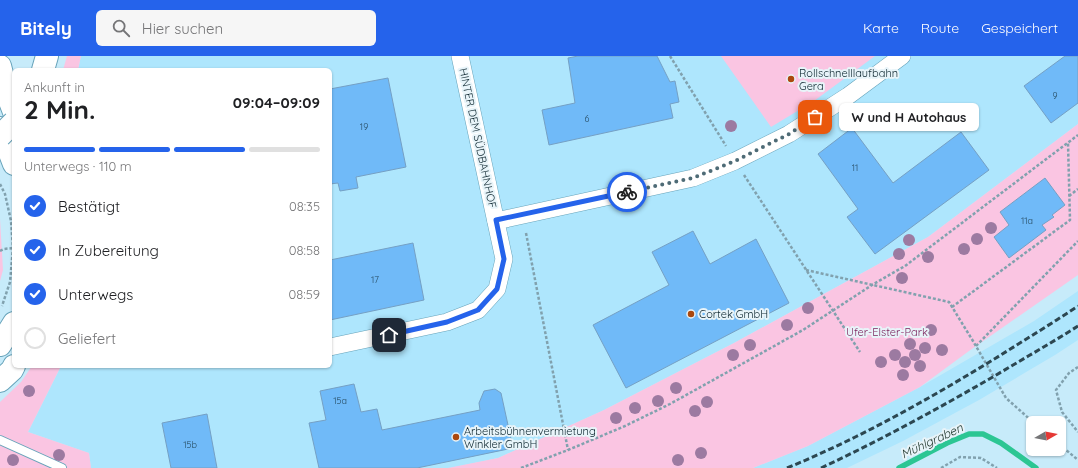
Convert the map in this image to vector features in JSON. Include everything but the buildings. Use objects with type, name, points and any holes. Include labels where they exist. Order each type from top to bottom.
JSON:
[{"type":"main road","points":[[44,68],[47,56]]},
{"type":"main road","points":[[0,66],[10,103]]},
{"type":"main road","points":[[0,136],[12,124]]},
{"type":"main road","points":[[0,128],[12,159]]},
{"type":"main road","points":[[0,345],[12,326]]},
{"type":"main road","points":[[0,381],[13,368]]},
{"type":"street","name":"HINTER DEM SÜDBAHNHOF","points":[[332,347],[447,322],[478,310],[497,289],[504,259],[460,56]]},
{"type":"street","name":"HINTER DEM SÜDBAHNHOF","points":[[496,220],[693,178],[735,161],[789,134],[848,96],[902,56]]},
{"type":"lane","points":[[0,440],[62,468]]},
{"type":"path","points":[[670,56],[735,161],[860,352]]},
{"type":"path","points":[[521,468],[625,426],[670,404],[803,330],[832,310],[905,266],[1078,135]]},
{"type":"path","points":[[952,307],[1070,220],[1068,142]]},
{"type":"path","points":[[0,184],[5,194],[11,221],[12,234]]},
{"type":"path","points":[[1069,196],[1078,189]]},
{"type":"path","points":[[523,215],[568,450]]},
{"type":"path","points":[[976,346],[1078,241]]},
{"type":"path","points":[[0,251],[12,248]]},
{"type":"path","points":[[0,311],[10,282],[12,259]]},
{"type":"path","points":[[806,270],[949,302],[1006,398],[1026,416]]},
{"type":"path","points":[[1078,367],[1069,373],[1056,390],[1062,412],[1078,432]]},
{"type":"path","points":[[1066,450],[1078,460]]},
{"type":"path","points":[[941,468],[960,457],[981,458],[997,468]]},
{"type":"shaded area","points":[[81,56],[1078,56],[1078,124],[928,237],[734,343],[604,410],[498,458],[450,468],[91,468],[89,453],[28,432],[60,368],[332,368],[332,68],[78,68]]},
{"type":"shaded area","points":[[1078,291],[1078,340],[979,400],[903,441],[847,468],[753,468],[808,446],[920,387],[1034,321]]},
{"type":"green space","points":[[67,56],[81,56],[78,68],[64,68]]},
{"type":"green space","name":"Rollschnelllaufbahn Gera","points":[[721,56],[875,56],[814,101],[771,127]]},
{"type":"green space","name":"Ufer-Elster-Park","points":[[1078,124],[1078,275],[920,387],[808,446],[753,468],[448,468],[498,458],[604,410],[734,343],[928,237]]},
{"type":"green space","points":[[0,219],[3,270],[0,281]]},
{"type":"green space","points":[[31,368],[60,368],[28,432],[89,453],[91,468],[0,468],[0,402],[21,382]]},
{"type":"waterway","name":"Mühlgraben","points":[[899,468],[947,443],[969,434],[983,434],[1001,443],[1036,468]]},
{"type":"railway","points":[[787,468],[868,431],[920,403],[996,358],[1078,306]]},
{"type":"railway","points":[[821,468],[890,434],[1003,371],[1078,326]]},
{"type":"way so far","points":[[627,192],[693,178],[735,161],[789,134],[815,117]]},
{"type":"place","name":"Rollschnelllaufbahn Gera","points":[[791,79]]},
{"type":"place","name":"W und H Autohaus","points":[[815,117]]},
{"type":"place","name":"Cortek GmbH","points":[[691,314]]},
{"type":"place","name":"Arbeitsbühnenvermietung Winkler GmbH","points":[[456,437]]},
{"type":"route","points":[[389,335],[447,322],[478,310],[497,289],[504,259],[496,220],[627,192]]}]
